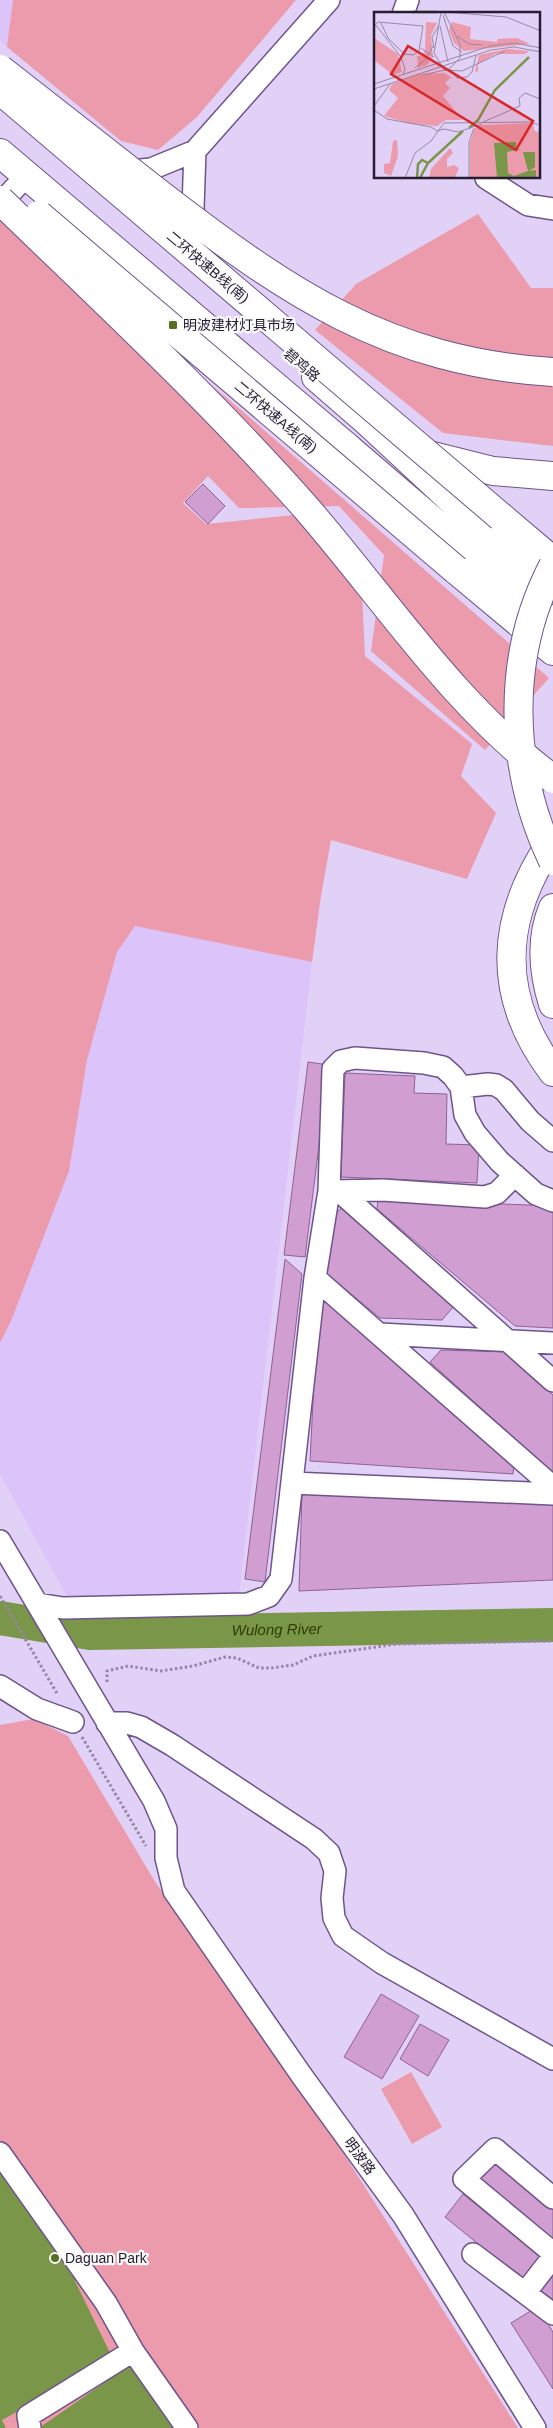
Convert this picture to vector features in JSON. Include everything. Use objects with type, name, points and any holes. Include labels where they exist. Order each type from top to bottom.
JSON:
[{"type":"main road","points":[[0,68],[234,251],[278,282],[323,308],[384,336],[439,354],[512,368],[553,372]]},
{"type":"main road","name":"二环快速B线(南)","points":[[0,90],[553,561]]},
{"type":"main road","name":"碧鸡路","points":[[0,108],[201,277],[369,423],[483,529],[553,588]]},
{"type":"main road","points":[[0,153],[553,624]]},
{"type":"main road","name":"二环快速A线(南)","points":[[0,182],[553,651]]},
{"type":"main road","points":[[0,200],[244,440],[308,510],[466,698],[516,749],[553,779]]},
{"type":"main road","points":[[369,423],[406,446],[448,461],[493,471],[553,476]]},
{"type":"main road","points":[[553,566],[536,604],[528,633],[521,669],[518,714],[526,784],[534,814],[553,861]]},
{"type":"main road","points":[[553,840],[534,870],[519,903],[512,938],[511,957],[515,990],[523,1018],[532,1040],[553,1072]]},
{"type":"main road","points":[[553,908],[547,928],[544,957],[553,1004]]},
{"type":"street","points":[[82,175],[151,169],[195,151],[329,0]]},
{"type":"street","points":[[404,12],[408,0]]},
{"type":"street","points":[[195,151],[193,208],[201,277]]},
{"type":"street","points":[[0,204],[27,175]]},
{"type":"street","points":[[488,179],[528,206],[553,210]]},
{"type":"street","points":[[39,1607],[248,1604],[269,1596],[281,1579],[315,1278],[334,1191],[333,1069],[341,1060],[355,1058],[424,1063],[443,1067],[454,1076],[461,1087],[465,1115],[475,1133],[536,1194],[553,1201]]},
{"type":"street","points":[[461,1087],[496,1085],[504,1090],[530,1122],[553,1141]]},
{"type":"street","points":[[334,1191],[383,1190],[485,1197],[497,1192],[515,1175]]},
{"type":"street","points":[[334,1191],[509,1340],[553,1381]]},
{"type":"street","points":[[315,1278],[553,1487]]},
{"type":"street","points":[[380,1334],[553,1342]]},
{"type":"street","points":[[292,1483],[553,1494]]},
{"type":"street","points":[[0,1540],[107,1723],[127,1723],[149,1732],[314,1839],[329,1853],[335,1871],[332,1898],[334,1918],[343,1936],[382,1963],[553,2059]]},
{"type":"street","points":[[0,1686],[37,1709],[73,1722]]},
{"type":"street","name":"明波路","points":[[107,1723],[154,1801],[166,1828],[166,1858],[174,1892],[302,2076],[403,2216],[535,2428]]},
{"type":"street","points":[[553,2198],[495,2149],[464,2179],[553,2253]]},
{"type":"street","points":[[0,2153],[106,2303],[133,2351],[187,2428]]},
{"type":"street","points":[[473,2254],[553,2314]]},
{"type":"street","points":[[525,2293],[553,2257]]},
{"type":"street","points":[[30,2428],[28,2416],[133,2351]]},
{"type":"path","points":[[0,1597],[149,1850]]},
{"type":"path","points":[[107,1671],[128,1666],[161,1671],[193,1666],[225,1657],[237,1658],[259,1668],[271,1668],[293,1665],[313,1656],[397,1644],[553,1641]]},
{"type":"shaded area","points":[[0,0],[13,0],[7,47],[0,40]]},
{"type":"shaded area","points":[[13,0],[296,0],[197,117],[158,150],[121,141],[7,47]]},
{"type":"shaded area","points":[[0,208],[241,410],[549,678],[485,750],[371,651],[384,555],[339,506],[239,508],[208,476],[183,503],[206,524],[294,515],[362,593],[365,656],[472,744],[461,776],[496,813],[467,879],[331,840],[312,962],[135,926],[117,952],[87,1060],[69,1171],[11,1321],[0,1343]]},
{"type":"shaded area","points":[[478,214],[531,288],[553,288],[553,446],[443,433],[315,330],[356,284]]},
{"type":"shaded area","points":[[135,926],[312,962],[239,1595],[70,1602],[0,1474],[0,1343],[11,1321],[69,1171],[87,1060],[117,952]]},
{"type":"shaded area","points":[[34,1719],[68,1736],[154,1880],[230,1991],[295,2077],[518,2428],[0,2428],[0,1725]]},
{"type":"shaded area","points":[[411,2072],[442,2127],[412,2144],[381,2089]]},
{"type":"shaded area","points":[[0,2166],[79,2277],[75,2281],[113,2359],[2,2420],[6,2428],[0,2428]]},
{"type":"shaded area","points":[[131,2368],[136,2370],[173,2428],[39,2428],[124,2369]]},
{"type":"building","points":[[203,484],[225,506],[208,524],[185,502]]},
{"type":"building","points":[[308,1062],[329,1065],[305,1257],[284,1255]]},
{"type":"building","points":[[345,1073],[415,1076],[414,1093],[447,1094],[446,1144],[479,1145],[477,1183],[341,1177]]},
{"type":"building","points":[[378,1199],[553,1206],[553,1328],[515,1326],[377,1209]]},
{"type":"building","points":[[341,1208],[454,1306],[442,1320],[380,1318],[327,1274],[334,1216]]},
{"type":"building","points":[[285,1259],[302,1274],[265,1582],[245,1579]]},
{"type":"building","points":[[325,1299],[514,1465],[513,1474],[310,1461],[318,1300]]},
{"type":"building","points":[[441,1350],[506,1352],[553,1395],[553,1473],[430,1362]]},
{"type":"building","points":[[302,1492],[553,1505],[553,1580],[299,1591]]},
{"type":"building","points":[[381,1994],[419,2016],[382,2079],[344,2057]]},
{"type":"building","points":[[420,2024],[449,2040],[428,2076],[400,2059]]},
{"type":"building","points":[[493,2160],[553,2208],[553,2243],[476,2182]]},
{"type":"building","points":[[463,2194],[544,2260],[526,2283],[445,2217]]},
{"type":"building","points":[[553,2266],[553,2302],[535,2288]]},
{"type":"building","points":[[537,2307],[553,2332],[553,2389],[511,2323]]},
{"type":"waterway","name":"Wulong River","points":[[0,1618],[90,1633],[553,1625]]},
{"type":"place","name":"明波建材灯具市场","points":[[173,325]]},
{"type":"place","name":"Daguan Park","points":[[55,2258]]}]
